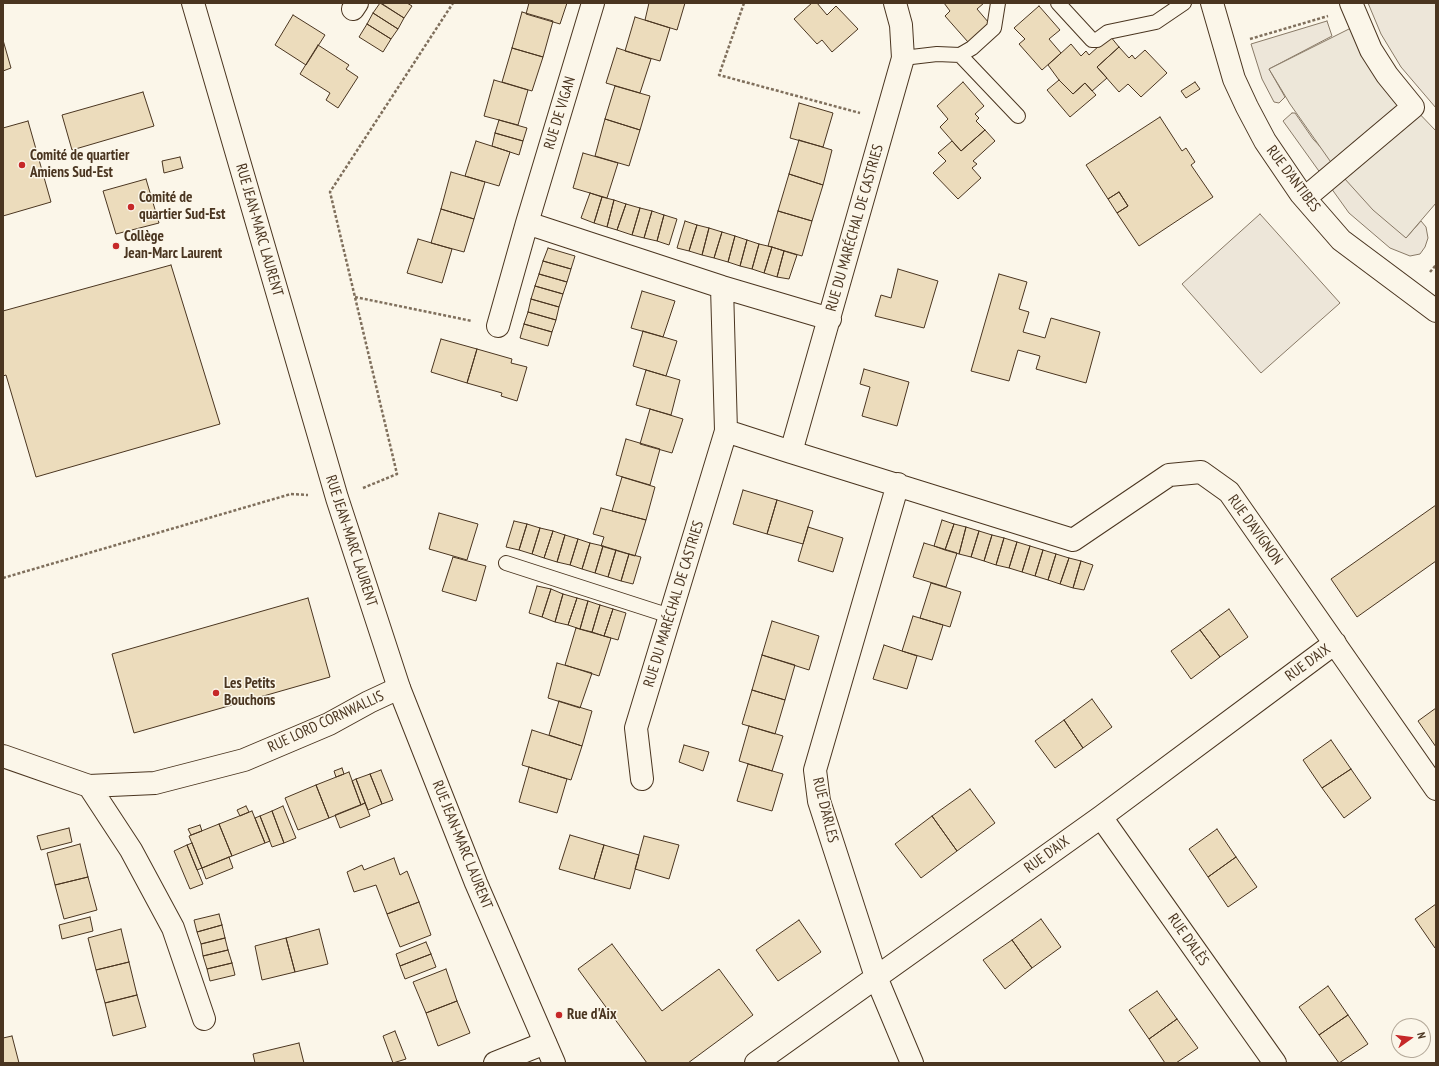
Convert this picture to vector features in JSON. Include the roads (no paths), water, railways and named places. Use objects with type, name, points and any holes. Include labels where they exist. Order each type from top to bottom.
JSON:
[{"type":"street","name":"RUE JEAN-MARC LAURENT","points":[[192,3],[337,498],[400,688],[476,883],[554,1063]]},
{"type":"street","name":"RUE DE VIGAN","points":[[498,326],[526,223],[593,3]]},
{"type":"street","name":"RUE DU MARÉCHAL DE CASTRIES","points":[[791,452],[903,58],[900,25],[895,3]]},
{"type":"street","name":"RUE D'ANTIBES","points":[[1212,3],[1234,78],[1246,107],[1265,142],[1305,198],[1341,240],[1436,311]]},
{"type":"street","points":[[1305,198],[1413,107],[1387,75],[1371,50],[1352,6]]},
{"type":"street","points":[[526,223],[722,287],[830,319]]},
{"type":"street","name":"RUE DU MARÉCHAL DE CASTRIES","points":[[642,780],[636,728],[726,431],[722,287]]},
{"type":"street","points":[[726,431],[898,484]]},
{"type":"street","name":"RUE D'AVIGNON","points":[[898,484],[1073,540],[1169,475],[1201,472],[1229,492],[1436,788]]},
{"type":"street","name":"RUE D'ARLES","points":[[898,484],[814,770],[819,801],[876,977],[912,1063]]},
{"type":"street","name":"RUE D'AIX","points":[[756,1063],[1101,816],[1335,643]]},
{"type":"street","name":"RUE LORD CORNWALLIS","points":[[3,756],[89,786],[155,783],[244,760],[329,724],[369,702],[400,688]]},
{"type":"street","points":[[89,786],[131,850],[173,928],[204,1019]]},
{"type":"street","name":"RUE D'ALÈS","points":[[1101,816],[1275,1063]]},
{"type":"street","points":[[495,1063],[545,1043]]},
{"type":"lane","points":[[903,58],[937,54],[960,55],[972,48],[994,28],[998,3]]},
{"type":"lane","points":[[1058,3],[1092,40],[1096,40],[1108,32],[1156,22],[1184,3]]},
{"type":"lane","points":[[960,55],[1018,116]]},
{"type":"lane","points":[[506,563],[670,616]]},
{"type":"place","name":"Comité de quartier Amiens Sud-Est","points":[[22,165]]},
{"type":"place","name":"Comité de quartier Sud-Est","points":[[131,207]]},
{"type":"place","name":"Collège Jean-Marc Laurent","points":[[116,246]]},
{"type":"place","name":"Les Petits Bouchons","points":[[216,693]]},
{"type":"place","name":"Rue d'Aix","points":[[559,1015]]}]
